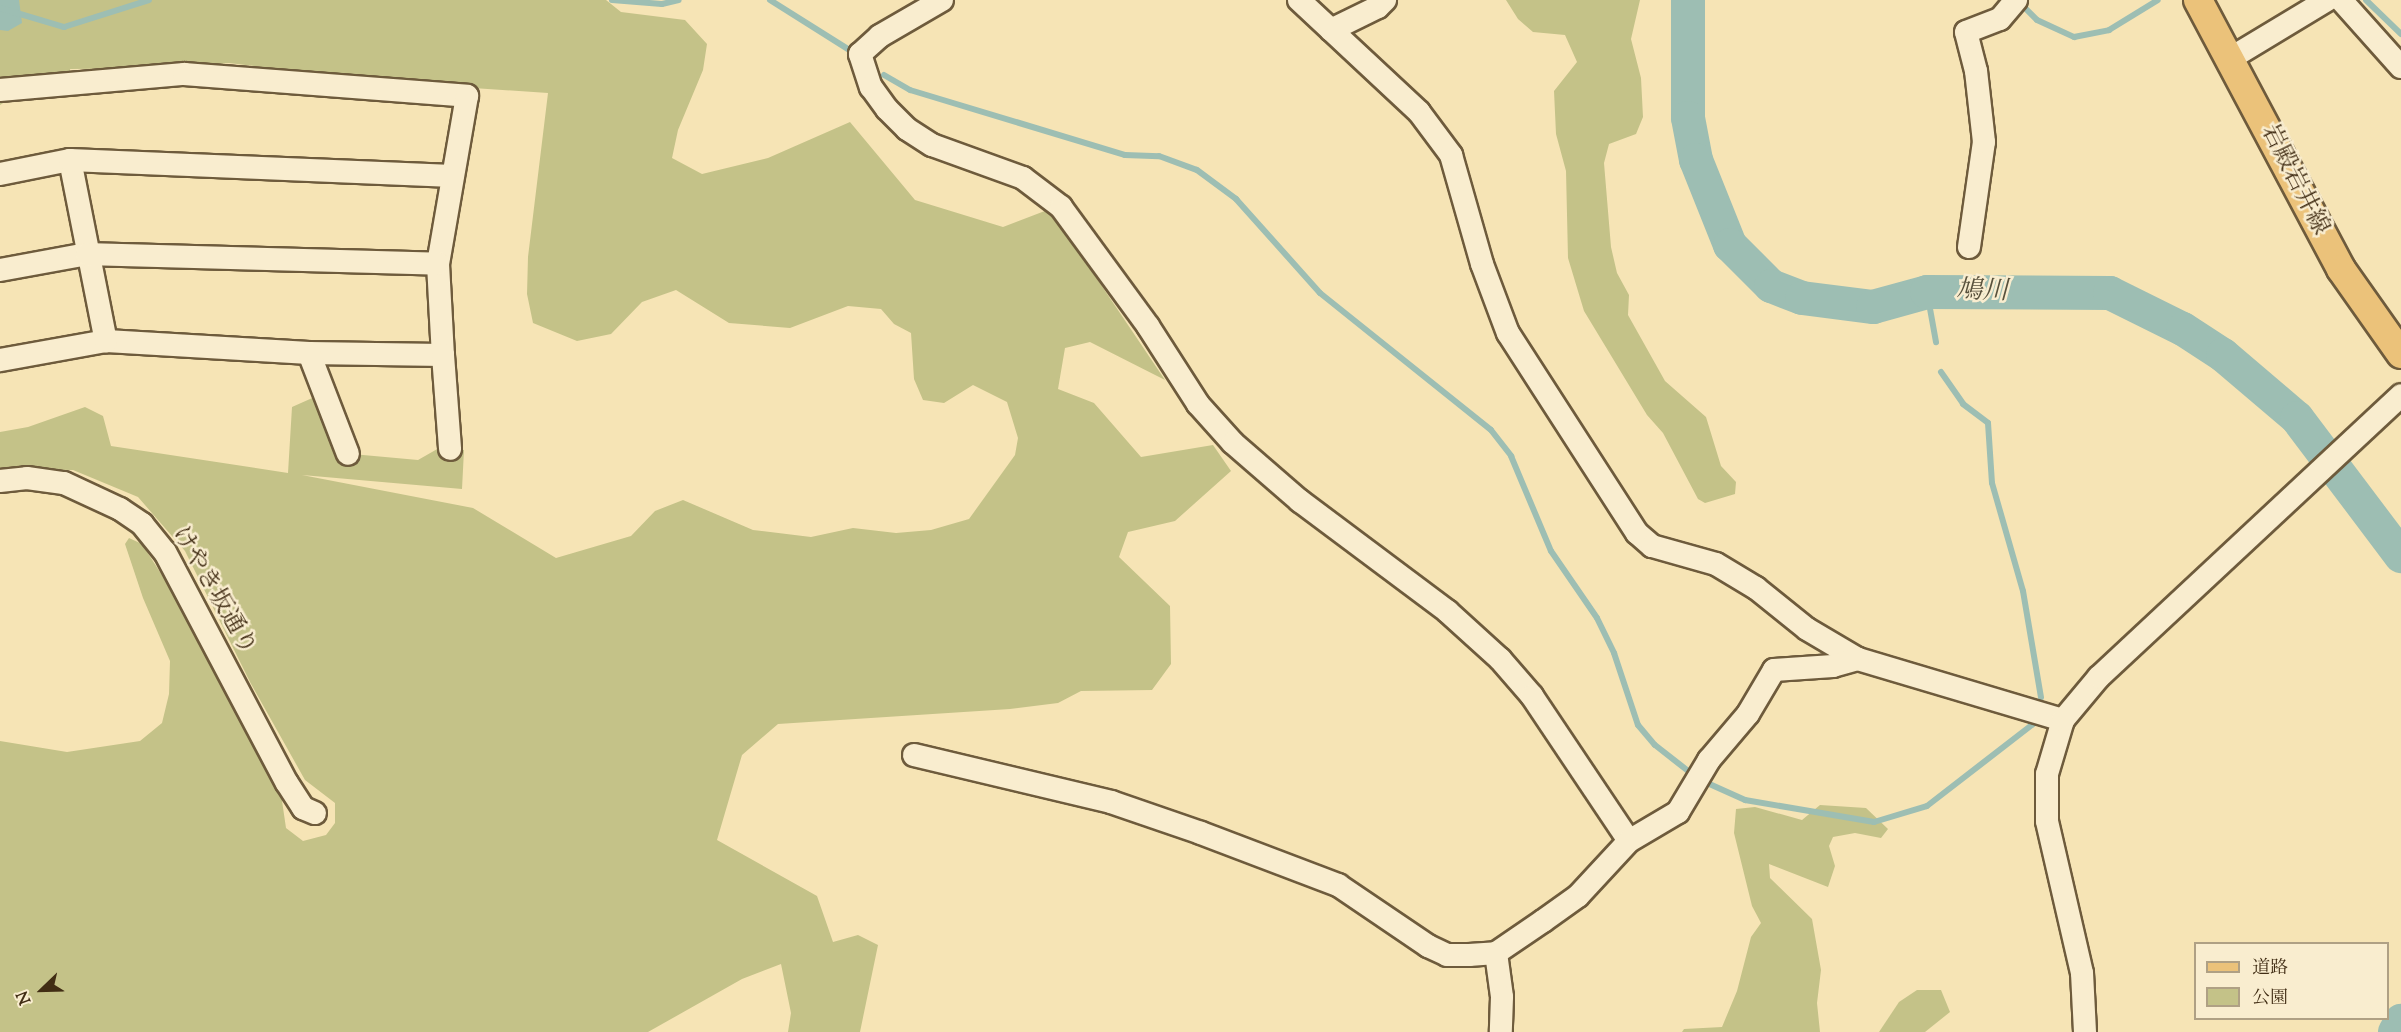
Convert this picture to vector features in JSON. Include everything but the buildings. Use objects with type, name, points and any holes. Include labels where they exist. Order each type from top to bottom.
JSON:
[{"type":"main road","name":"岩殿岩井線","points":[[2198,0],[2231,58],[2341,269],[2401,354]]},
{"type":"street","points":[[942,0],[880,36],[860,54],[871,87],[887,109],[907,129],[932,145],[1023,178],[1061,207],[1148,326],[1198,404],[1233,443],[1300,501],[1447,611],[1500,659],[1532,696],[1629,841]]},
{"type":"street","points":[[1299,0],[1419,112],[1451,155],[1482,264],[1508,333],[1637,533],[1652,546],[1716,564],[1756,588],[1807,629],[1858,659],[2063,720]]},
{"type":"street","points":[[1331,30],[1378,7],[1385,0]]},
{"type":"street","points":[[1969,246],[1984,142],[1976,70],[1966,32],[2000,19],[2016,0]]},
{"type":"street","points":[[2231,58],[2327,0]]},
{"type":"street","points":[[2341,0],[2401,67]]},
{"type":"street","points":[[0,90],[184,74],[467,96],[438,264],[450,449]]},
{"type":"street","points":[[0,174],[70,160],[453,176]]},
{"type":"street","points":[[70,160],[106,341]]},
{"type":"street","points":[[0,270],[87,254],[438,264]]},
{"type":"street","points":[[0,360],[106,341],[309,353],[443,355]]},
{"type":"street","points":[[309,353],[348,453]]},
{"type":"street","points":[[2085,1032],[2082,973],[2047,821],[2047,774],[2063,720],[2099,677],[2401,395]]},
{"type":"street","name":"けやき坂通り","points":[[0,481],[27,478],[64,483],[120,509],[141,524],[165,552],[287,783],[303,808],[315,813]]},
{"type":"street","points":[[914,755],[1111,802],[1338,885],[1447,955],[1496,953],[1578,896],[1629,841],[1678,812],[1709,760],[1748,714],[1774,670],[1833,666],[1858,659]]},
{"type":"street","points":[[1496,953],[1502,997],[1501,1032]]},
{"type":"green space","points":[[0,0],[606,0],[621,12],[685,20],[707,44],[703,70],[678,130],[672,158],[702,174],[768,158],[850,122],[915,200],[1003,227],[1050,209],[1165,380],[1090,342],[1065,348],[1058,389],[1094,403],[1141,457],[1213,445],[1231,471],[1175,521],[1128,532],[1119,557],[1170,606],[1171,664],[1152,690],[1081,691],[1058,703],[1010,709],[778,724],[742,755],[717,840],[817,896],[833,942],[858,935],[878,945],[860,1032],[788,1032],[791,1013],[781,964],[742,979],[648,1032],[0,1032],[0,741],[67,752],[140,741],[162,723],[169,694],[170,661],[143,598],[125,544],[129,538],[142,544],[174,594],[281,794],[286,828],[303,841],[326,835],[335,823],[335,803],[305,780],[250,682],[185,551],[138,497],[73,470],[0,469],[0,432],[28,427],[85,407],[103,416],[111,446],[288,473],[292,407],[319,395],[341,453],[418,460],[439,448],[464,450],[462,489],[302,475],[473,508],[556,558],[631,536],[655,511],[683,500],[753,530],[811,537],[853,528],[896,533],[931,530],[969,519],[1015,455],[1018,438],[1007,402],[973,385],[944,403],[923,400],[914,379],[911,333],[894,324],[881,309],[848,306],[790,328],[729,323],[676,290],[642,302],[611,334],[577,341],[533,323],[527,294],[528,257],[548,93],[384,82],[229,63],[174,68],[70,69],[71,76],[41,79],[0,105]]},
{"type":"green space","points":[[1506,0],[1640,0],[1631,39],[1641,78],[1643,117],[1636,134],[1609,144],[1604,163],[1611,247],[1617,273],[1629,295],[1628,315],[1665,381],[1706,417],[1721,466],[1736,482],[1735,494],[1705,503],[1698,499],[1663,433],[1647,415],[1584,311],[1568,258],[1566,171],[1556,134],[1554,91],[1577,62],[1565,35],[1533,32],[1518,19]]},
{"type":"green space","points":[[1820,805],[1866,808],[1888,829],[1881,838],[1855,833],[1833,837],[1829,846],[1835,866],[1828,887],[1769,864],[1770,878],[1812,919],[1821,970],[1817,1003],[1820,1032],[1682,1032],[1684,1029],[1722,1027],[1737,991],[1751,937],[1761,923],[1752,906],[1734,833],[1736,809],[1755,807],[1802,820]]},
{"type":"green space","points":[[1917,990],[1941,990],[1950,1012],[1925,1032],[1879,1032],[1899,1002]]},
{"type":"water","points":[[0,0],[19,0],[22,23],[8,31],[0,30]]},
{"type":"waterway","points":[[0,8],[64,27],[149,0]]},
{"type":"waterway","points":[[612,0],[662,4],[679,0]]},
{"type":"waterway","points":[[770,0],[851,51]]},
{"type":"waterway","name":"鳩川","points":[[1688,0],[1688,118],[1696,160],[1730,245],[1771,286],[1802,298],[1873,307],[1927,292],[2110,293],[2183,329],[2223,355],[2297,418],[2401,556]]},
{"type":"waterway","points":[[2019,2],[2037,20],[2074,37],[2109,30],[2158,0]]},
{"type":"waterway","points":[[2366,0],[2401,34]]},
{"type":"waterway","points":[[884,75],[910,90],[1125,155],[1159,156],[1197,170],[1236,199],[1320,293],[1491,430],[1511,456],[1551,551],[1597,618],[1614,653],[1638,725],[1655,745],[1692,774]]},
{"type":"waterway","points":[[1927,292],[1936,342]]},
{"type":"waterway","points":[[1941,372],[1963,404],[1988,423],[1992,483],[2023,591],[2041,697]]},
{"type":"waterway","points":[[1705,782],[1745,800],[1874,822],[1927,806],[2033,724]]},
{"type":"waterway","name":"鳩川","points":[[2395,1032],[2401,1021]]}]
